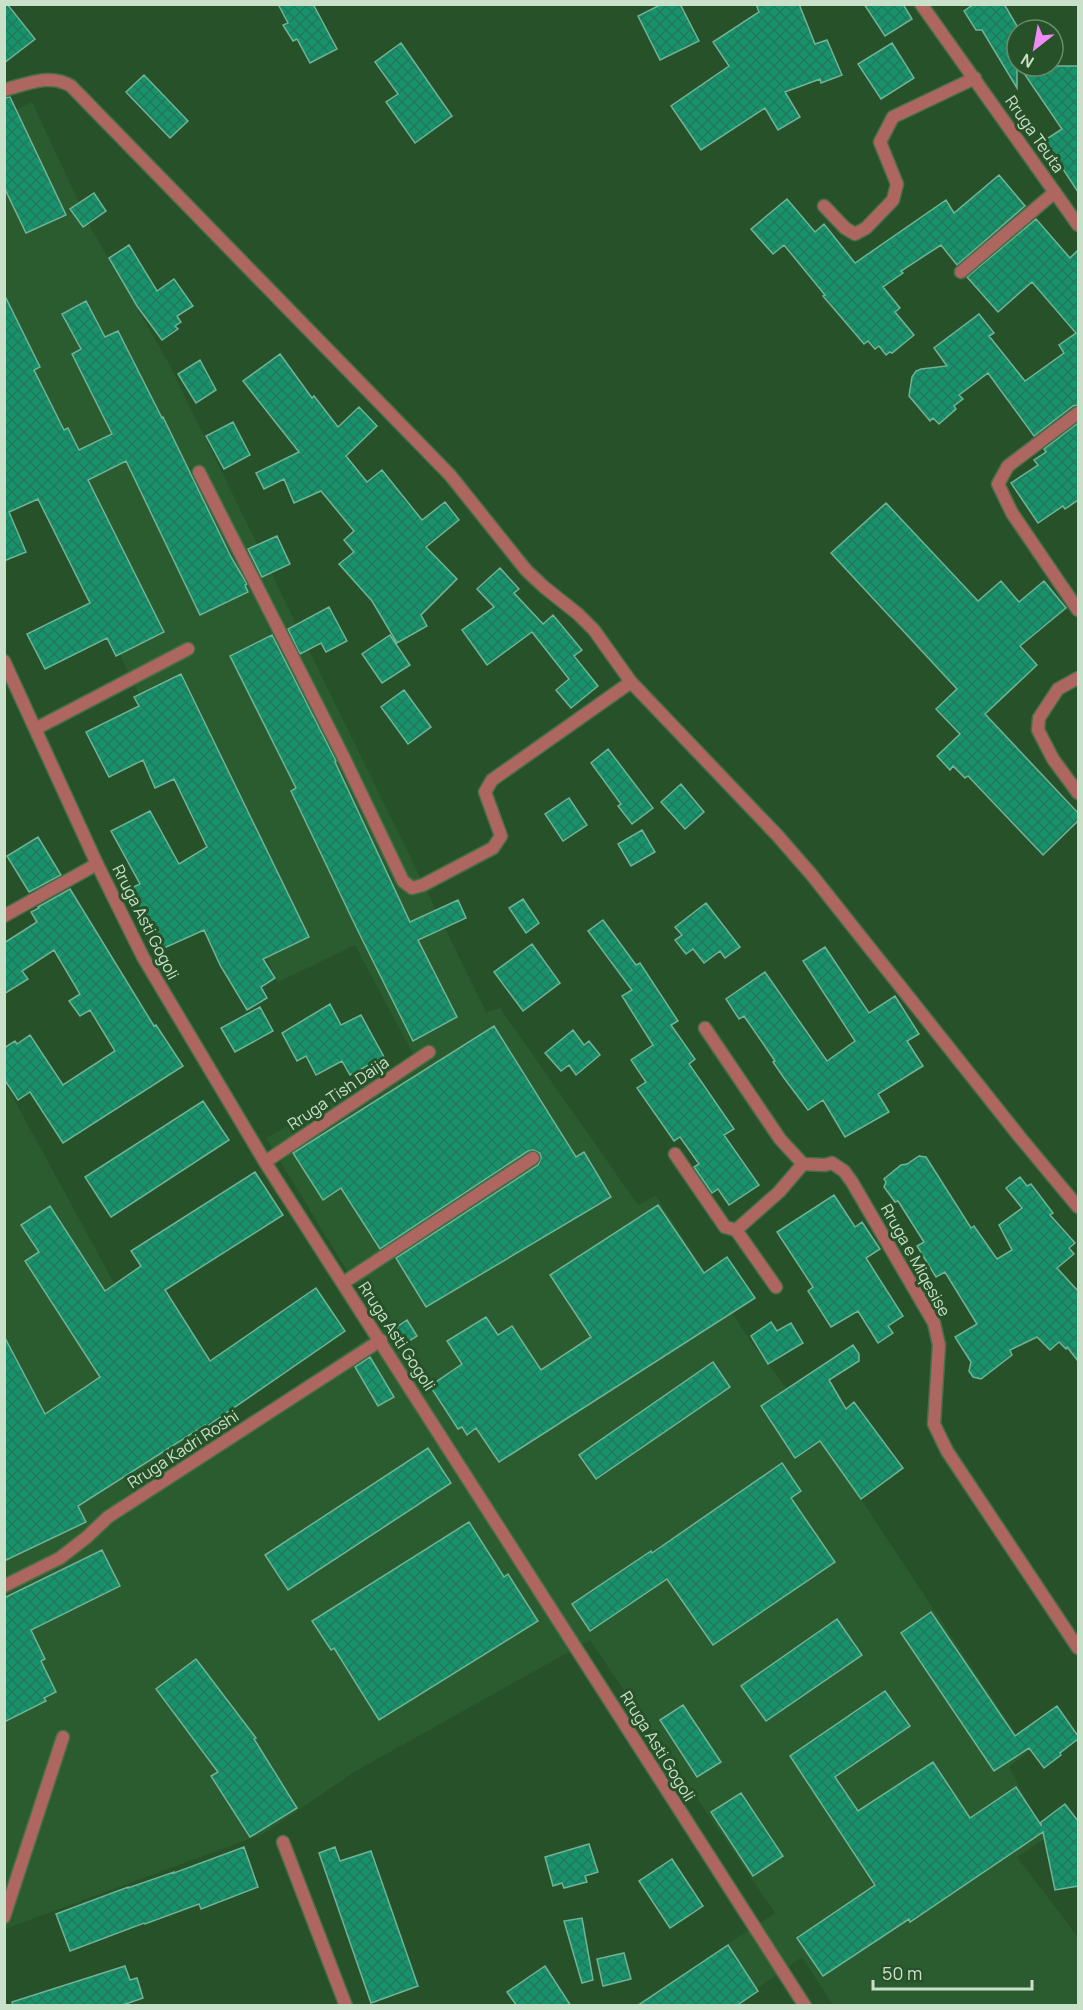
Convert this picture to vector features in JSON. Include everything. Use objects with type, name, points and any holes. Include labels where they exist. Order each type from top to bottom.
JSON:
[{"type":"street","name":"Rruga Teuta","points":[[921,4],[1078,225]]},
{"type":"street","points":[[824,206],[844,228],[855,234],[866,228],[893,200],[897,184],[880,142],[893,117],[975,78]]},
{"type":"street","points":[[4,90],[42,80],[62,80],[71,86],[450,475],[526,570],[594,630],[630,682],[777,835],[811,874],[1078,1207]]},
{"type":"street","points":[[962,272],[1055,192]]},
{"type":"street","points":[[1078,413],[1008,466],[998,484],[1012,513],[1078,610]]},
{"type":"street","points":[[198,472],[344,758],[403,881],[412,888],[423,885],[493,848],[501,836],[485,792],[492,780],[630,682]]},
{"type":"street","points":[[36,728],[188,649]]},
{"type":"street","name":"Rruga Asti Gogoli","points":[[4,661],[97,864],[143,957],[265,1162],[805,2006]]},
{"type":"street","points":[[1078,678],[1058,689],[1039,718],[1038,730],[1053,759],[1078,793]]},
{"type":"street","points":[[4,916],[97,864]]},
{"type":"street","points":[[705,1028],[780,1139],[803,1164],[778,1192],[736,1230]]},
{"type":"street","name":"Rruga Tish Daija","points":[[265,1162],[429,1052]]},
{"type":"street","points":[[675,1154],[725,1227],[736,1230],[776,1287]]},
{"type":"street","points":[[343,1283],[533,1158]]},
{"type":"street","name":"Rruga e Miqesise","points":[[803,1164],[832,1163],[844,1171],[923,1303],[938,1334],[934,1415],[938,1435],[946,1451],[1078,1648]]},
{"type":"street","name":"Rruga Kadri Roshi","points":[[4,1586],[60,1558],[87,1537],[108,1516],[381,1340]]},
{"type":"street","points":[[4,1917],[63,1737]]},
{"type":"street","points":[[283,1842],[346,2006]]},
{"type":"shaded area","points":[[32,102],[92,230],[168,362],[486,1012],[500,1008],[638,1205],[656,1196],[751,1342],[794,1398],[1028,1752],[1009,1767],[1046,1838],[1017,1857],[1078,1937],[1078,2005],[833,2005],[802,1957],[734,2005],[635,2005],[775,1913],[590,1640],[356,1771],[263,1834],[5,1929],[4,1081],[131,1310],[128,1313],[212,1443],[382,1328],[266,1138],[414,1056],[355,945],[278,982],[5,417],[5,115]]},
{"type":"building","points":[[4,4],[7,4],[35,39],[4,63]]},
{"type":"building","points":[[278,4],[313,4],[337,49],[310,63],[297,39],[293,41],[283,25],[288,23]]},
{"type":"building","points":[[662,4],[680,4],[699,41],[660,60],[638,16]]},
{"type":"building","points":[[756,4],[799,4],[815,44],[827,40],[842,75],[821,83],[820,79],[785,92],[800,117],[778,130],[765,108],[701,150],[671,106],[729,66],[713,42],[759,12]]},
{"type":"building","points":[[864,4],[903,4],[912,19],[885,36]]},
{"type":"building","points":[[974,4],[1004,4],[1012,18],[1005,18],[1005,68],[982,30],[976,30],[964,11]]},
{"type":"building","points":[[401,43],[452,116],[415,143],[386,102],[398,94],[375,62]]},
{"type":"building","points":[[892,43],[914,78],[881,99],[858,64]]},
{"type":"building","points":[[1065,66],[1078,66],[1078,192],[1061,166],[1055,170],[1039,144],[1062,129],[1027,78],[1065,78]]},
{"type":"building","points":[[144,75],[188,121],[170,138],[126,92]]},
{"type":"building","points":[[1011,78],[1017,78],[1017,88]]},
{"type":"building","points":[[10,97],[66,215],[26,233],[4,187],[4,98]]},
{"type":"building","points":[[999,175],[1025,206],[957,265],[941,245],[901,271],[903,273],[883,287],[900,308],[895,312],[914,335],[892,353],[886,355],[879,346],[875,349],[868,341],[864,344],[784,245],[773,254],[751,229],[787,199],[815,232],[824,224],[855,263],[946,200],[954,213]]},
{"type":"building","points":[[94,193],[106,211],[83,227],[70,209]]},
{"type":"building","points":[[1036,219],[1070,258],[1078,250],[1078,405],[1073,406],[1034,436],[988,373],[959,395],[963,399],[954,406],[956,409],[939,424],[933,418],[930,421],[909,396],[912,377],[916,371],[921,369],[947,366],[934,348],[979,314],[994,333],[989,336],[1025,381],[1064,353],[1059,345],[1076,333],[1032,282],[998,312],[967,277]]},
{"type":"building","points":[[129,245],[157,291],[174,279],[193,306],[177,316],[181,322],[175,326],[178,329],[162,340],[137,306],[109,258]]},
{"type":"building","points":[[4,294],[40,367],[34,370],[64,430],[68,428],[79,450],[112,434],[72,354],[81,349],[62,314],[86,301],[105,337],[118,331],[231,557],[247,584],[245,585],[248,592],[200,615],[126,461],[88,480],[164,632],[116,656],[107,638],[45,669],[27,634],[90,603],[38,499],[9,512],[26,552],[4,561]]},
{"type":"building","points":[[280,354],[312,398],[314,396],[338,427],[359,407],[377,426],[346,456],[367,482],[382,470],[422,520],[445,502],[459,520],[426,547],[457,579],[421,615],[427,626],[397,643],[372,601],[339,564],[354,552],[344,540],[354,531],[321,491],[294,503],[284,479],[264,489],[256,473],[299,452],[243,381]]},
{"type":"building","points":[[200,360],[216,390],[196,403],[178,374]]},
{"type":"building","points":[[233,422],[250,455],[224,469],[206,436]]},
{"type":"building","points":[[1078,423],[1078,500],[1065,509],[1063,506],[1038,523],[1011,483],[1038,465],[1034,460],[1046,452],[1044,449]]},
{"type":"building","points":[[886,503],[978,601],[1001,581],[1019,602],[1044,581],[1066,608],[1020,646],[1037,665],[985,714],[1078,813],[1078,821],[1043,855],[968,776],[965,778],[953,766],[950,770],[937,756],[960,734],[936,709],[957,689],[831,553]]},
{"type":"building","points":[[277,536],[290,564],[262,577],[248,549]]},
{"type":"building","points":[[500,568],[519,589],[514,593],[543,624],[553,615],[582,650],[574,656],[598,686],[571,708],[556,690],[569,679],[532,632],[487,665],[462,630],[494,607],[477,589]]},
{"type":"building","points":[[329,607],[347,641],[326,652],[321,643],[300,654],[288,629]]},
{"type":"building","points":[[272,635],[336,761],[410,922],[458,900],[466,918],[418,940],[457,1017],[413,1041],[291,791],[296,788],[230,656]]},
{"type":"building","points":[[390,635],[410,665],[382,683],[362,654]]},
{"type":"building","points":[[181,674],[309,937],[263,959],[275,978],[261,987],[267,998],[247,1010],[220,965],[204,930],[164,948],[149,919],[143,922],[127,890],[140,884],[111,831],[150,811],[179,864],[207,847],[174,779],[155,788],[143,760],[109,777],[86,732],[139,706],[134,697]]},
{"type":"building","points":[[404,690],[431,727],[408,744],[381,707]]},
{"type":"building","points":[[608,749],[653,808],[632,824],[618,806],[621,804],[591,763]]},
{"type":"building","points":[[681,784],[704,812],[685,829],[661,802]]},
{"type":"building","points":[[569,798],[587,825],[563,841],[545,814]]},
{"type":"building","points":[[642,830],[655,852],[631,866],[618,844]]},
{"type":"building","points":[[38,837],[61,875],[29,892],[7,856]]},
{"type":"building","points":[[70,889],[154,1026],[156,1025],[183,1066],[63,1143],[30,1092],[18,1100],[4,1079],[4,1048],[15,1041],[17,1044],[30,1035],[63,1085],[115,1051],[90,1010],[80,1016],[69,1001],[80,994],[54,950],[22,971],[28,979],[4,994],[4,943],[37,922],[31,912]]},
{"type":"building","points":[[523,899],[539,923],[526,933],[509,908]]},
{"type":"building","points":[[706,903],[740,947],[725,958],[720,951],[704,963],[693,949],[686,954],[675,940],[682,935],[675,927]]},
{"type":"building","points":[[603,920],[636,965],[640,963],[678,1021],[671,1025],[695,1059],[689,1064],[734,1129],[724,1135],[759,1185],[729,1205],[718,1189],[712,1193],[694,1167],[699,1164],[680,1137],[674,1141],[637,1088],[646,1082],[631,1060],[653,1045],[622,996],[632,990],[588,931]]},
{"type":"building","points":[[532,944],[560,983],[523,1011],[494,972]]},
{"type":"building","points":[[825,947],[869,1013],[895,996],[919,1034],[907,1041],[923,1066],[878,1094],[889,1112],[845,1137],[823,1100],[808,1110],[773,1062],[775,1061],[744,1016],[739,1019],[726,999],[765,972],[827,1061],[855,1041],[803,961]]},
{"type":"building","points":[[330,1004],[341,1025],[361,1015],[384,1057],[350,1075],[342,1061],[316,1075],[306,1056],[297,1061],[282,1033]]},
{"type":"building","points":[[260,1007],[273,1031],[235,1052],[221,1028]]},
{"type":"building","points":[[494,1026],[576,1157],[584,1152],[611,1197],[426,1307],[396,1258],[538,1165],[541,1158],[540,1153],[533,1150],[528,1151],[380,1249],[341,1188],[323,1200],[293,1153]]},
{"type":"building","points":[[573,1030],[584,1045],[589,1041],[600,1055],[576,1075],[569,1065],[561,1071],[545,1053]]},
{"type":"building","points":[[203,1101],[229,1140],[111,1217],[85,1177]]},
{"type":"building","points":[[919,1156],[926,1157],[971,1228],[974,1226],[997,1259],[1012,1250],[999,1225],[1022,1208],[1006,1188],[1020,1177],[1027,1186],[1031,1184],[1053,1213],[1050,1215],[1075,1243],[1069,1248],[1074,1254],[1057,1268],[1078,1291],[1078,1361],[1067,1347],[1066,1349],[1059,1342],[1050,1350],[1037,1337],[1010,1350],[1012,1355],[981,1379],[973,1377],[969,1371],[971,1362],[955,1337],[977,1324],[945,1272],[936,1277],[917,1246],[924,1242],[898,1201],[895,1202],[884,1187],[886,1182],[884,1179],[901,1165]]},
{"type":"building","points":[[255,1172],[283,1215],[165,1290],[210,1361],[316,1288],[345,1331],[206,1427],[205,1425],[78,1506],[86,1522],[4,1561],[4,1336],[45,1414],[100,1377],[25,1261],[39,1252],[21,1225],[50,1206],[105,1291],[141,1266],[131,1251]]},
{"type":"building","points":[[834,1195],[855,1227],[862,1222],[880,1249],[866,1258],[903,1316],[888,1326],[893,1333],[878,1343],[858,1311],[831,1327],[808,1291],[813,1287],[777,1232]]},
{"type":"building","points":[[658,1205],[704,1273],[727,1257],[755,1298],[499,1462],[476,1428],[467,1435],[462,1427],[458,1429],[430,1386],[462,1364],[447,1341],[486,1317],[498,1335],[512,1326],[541,1370],[591,1337],[550,1275]]},
{"type":"building","points":[[407,1320],[417,1336],[401,1346],[391,1331]]},
{"type":"building","points":[[771,1322],[777,1331],[791,1323],[803,1343],[768,1364],[751,1336]]},
{"type":"building","points":[[853,1345],[859,1354],[859,1361],[829,1380],[846,1409],[854,1402],[903,1468],[861,1499],[820,1441],[795,1458],[761,1406]]},
{"type":"building","points":[[370,1357],[394,1397],[378,1406],[355,1367]]},
{"type":"building","points":[[713,1362],[730,1387],[596,1479],[579,1455]]},
{"type":"building","points":[[428,1448],[451,1483],[288,1590],[265,1555]]},
{"type":"building","points":[[782,1463],[801,1491],[791,1498],[835,1562],[713,1645],[667,1579],[590,1631],[572,1604],[651,1551],[652,1553]]},
{"type":"building","points":[[469,1522],[504,1577],[508,1574],[538,1621],[379,1720],[334,1648],[331,1650],[312,1621]]},
{"type":"building","points":[[102,1550],[120,1586],[31,1630],[45,1659],[41,1661],[56,1692],[44,1698],[46,1701],[4,1722],[4,1598]]},
{"type":"building","points":[[931,1612],[1015,1736],[1057,1706],[1078,1739],[1044,1768],[1029,1748],[994,1771],[901,1633]]},
{"type":"building","points":[[837,1619],[862,1655],[766,1721],[741,1686]]},
{"type":"building","points":[[196,1659],[256,1738],[254,1739],[297,1808],[250,1837],[211,1776],[218,1772],[156,1689]]},
{"type":"building","points":[[885,1691],[910,1726],[835,1777],[858,1811],[933,1762],[970,1818],[1016,1787],[1041,1825],[1041,1822],[1065,1804],[1078,1821],[1078,1886],[1055,1890],[1043,1832],[910,1922],[909,1919],[823,1976],[797,1938],[875,1885],[790,1756]]},
{"type":"building","points":[[683,1705],[721,1762],[697,1777],[660,1720]]},
{"type":"building","points":[[741,1793],[783,1856],[753,1876],[711,1812]]},
{"type":"building","points":[[589,1844],[598,1872],[585,1876],[587,1882],[564,1888],[562,1883],[553,1886],[545,1857]]},
{"type":"building","points":[[244,1847],[258,1887],[201,1909],[199,1904],[70,1951],[56,1914]]},
{"type":"building","points":[[335,1847],[340,1861],[371,1851],[418,1986],[371,2003],[319,1853]]},
{"type":"building","points":[[672,1859],[703,1906],[670,1928],[639,1881]]},
{"type":"building","points":[[582,1918],[593,1980],[582,1983],[564,1921]]},
{"type":"building","points":[[728,1945],[758,1991],[736,2006],[637,2006]]},
{"type":"building","points":[[624,1953],[631,1979],[603,1986],[597,1959]]},
{"type":"building","points":[[125,1966],[130,1980],[137,1978],[143,1998],[120,2006],[13,2006],[12,2002]]},
{"type":"building","points":[[545,1966],[571,2006],[517,2006],[507,1992]]}]
